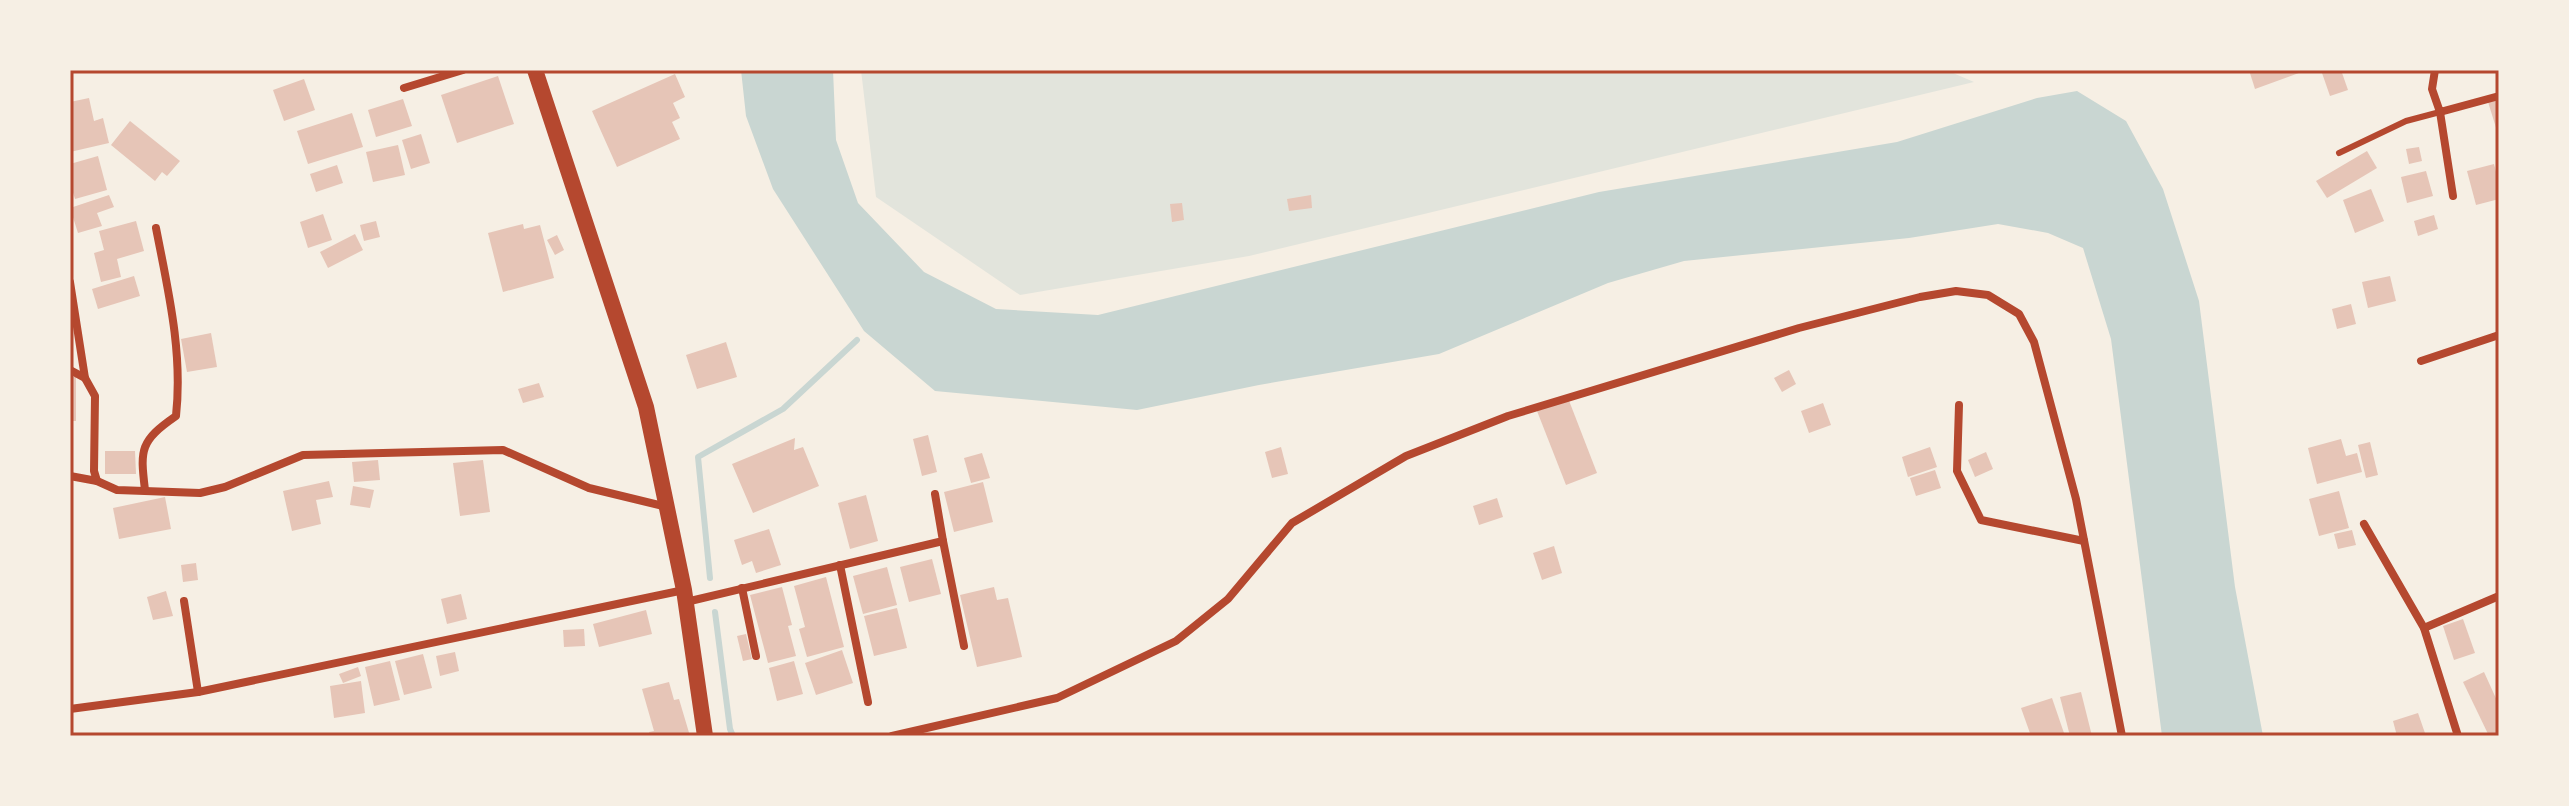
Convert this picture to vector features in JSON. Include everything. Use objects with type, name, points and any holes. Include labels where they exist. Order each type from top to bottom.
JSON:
[{"type":"main road","points":[[535,70],[646,407],[684,596],[705,736]]},
{"type":"street","points":[[404,88],[463,70]]},
{"type":"street","points":[[2435,70],[2432,89],[2440,112],[2453,196]]},
{"type":"street","points":[[2440,112],[2499,96]]},
{"type":"street","points":[[145,490],[141,454],[151,438],[176,416],[178,404],[176,333],[156,228]]},
{"type":"street","points":[[70,282],[85,378],[95,396],[94,471],[97,481]]},
{"type":"street","points":[[892,736],[1057,698],[1176,641],[1228,599],[1292,523],[1406,456],[1524,411],[1799,328],[1920,297],[1956,291],[1988,295],[2019,314],[2034,342],[2084,541],[2122,736]]},
{"type":"street","points":[[2421,361],[2499,335]]},
{"type":"street","points":[[70,370],[85,378]]},
{"type":"street","points":[[1959,405],[1957,471],[1981,520],[2084,541]]},
{"type":"street","points":[[70,476],[97,481],[117,490],[200,493],[225,487],[303,455],[503,450],[589,488],[667,507]]},
{"type":"street","points":[[935,494],[964,646]]},
{"type":"street","points":[[2364,524],[2424,628],[2458,736]]},
{"type":"street","points":[[70,709],[198,692],[684,596],[742,588],[943,541]]},
{"type":"street","points":[[840,565],[868,702]]},
{"type":"street","points":[[742,588],[756,656]]},
{"type":"street","points":[[2424,628],[2499,596]]},
{"type":"street","points":[[184,601],[198,692]]},
{"type":"lane","points":[[2339,153],[2406,121],[2440,112]]},
{"type":"shaded area","points":[[741,70],[833,70],[836,140],[858,203],[924,272],[996,309],[1098,315],[1599,192],[1897,142],[2037,98],[2077,91],[2126,121],[2163,189],[2199,301],[2235,587],[2263,736],[2162,736],[2111,339],[2083,248],[2048,233],[1998,224],[1909,238],[1684,261],[1608,283],[1439,354],[1137,410],[935,391],[864,331],[773,189],[746,116]]},
{"type":"shaded area","points":[[861,70],[1946,70],[1974,82],[1249,256],[1020,295],[876,197]]},
{"type":"building","points":[[2249,70],[2307,70],[2255,89]]},
{"type":"building","points":[[2341,70],[2348,90],[2330,96],[2322,73]]},
{"type":"building","points":[[675,74],[685,97],[673,103],[680,118],[672,122],[680,139],[617,167],[592,111]]},
{"type":"building","points":[[498,76],[514,124],[457,143],[441,95]]},
{"type":"building","points":[[304,79],[315,110],[284,121],[273,90]]},
{"type":"building","points":[[89,98],[94,121],[103,118],[109,143],[70,152],[70,102]]},
{"type":"building","points":[[2499,98],[2499,134],[2498,134],[2488,102]]},
{"type":"building","points":[[403,99],[412,126],[376,137],[368,110]]},
{"type":"building","points":[[352,113],[363,147],[308,164],[297,131]]},
{"type":"building","points":[[130,121],[180,161],[167,176],[162,172],[155,181],[111,145]]},
{"type":"building","points":[[421,134],[430,163],[411,169],[402,140]]},
{"type":"building","points":[[398,145],[405,175],[373,182],[366,152]]},
{"type":"building","points":[[2419,147],[2422,161],[2409,164],[2406,149]]},
{"type":"building","points":[[2367,151],[2377,168],[2327,198],[2316,181]]},
{"type":"building","points":[[98,156],[107,190],[75,199],[70,183],[70,164]]},
{"type":"building","points":[[2494,164],[2499,199],[2476,205],[2467,171]]},
{"type":"building","points":[[337,165],[343,183],[316,192],[310,174]]},
{"type":"building","points":[[2426,171],[2433,196],[2407,203],[2401,177]]},
{"type":"building","points":[[2371,189],[2384,221],[2355,233],[2343,200]]},
{"type":"building","points":[[109,195],[114,207],[97,213],[102,226],[78,233],[70,208]]},
{"type":"building","points":[[1311,195],[1312,208],[1289,211],[1287,199]]},
{"type":"building","points":[[1182,203],[1184,220],[1172,222],[1170,204]]},
{"type":"building","points":[[323,214],[332,240],[308,248],[300,222]]},
{"type":"building","points":[[2434,215],[2438,229],[2418,236],[2414,221]]},
{"type":"building","points":[[136,221],[144,251],[117,259],[121,277],[101,282],[94,253],[104,250],[99,231]]},
{"type":"building","points":[[376,221],[380,237],[364,241],[360,225]]},
{"type":"building","points":[[523,224],[524,229],[540,225],[554,278],[503,292],[488,233]]},
{"type":"building","points":[[355,234],[363,250],[328,268],[320,252]]},
{"type":"building","points":[[557,235],[564,250],[555,255],[547,240]]},
{"type":"building","points":[[134,276],[140,296],[98,309],[92,289]]},
{"type":"building","points":[[2390,276],[2396,301],[2368,308],[2362,282]]},
{"type":"building","points":[[2351,304],[2356,324],[2337,329],[2332,309]]},
{"type":"building","points":[[211,333],[217,367],[187,372],[181,339]]},
{"type":"building","points":[[726,342],[737,377],[697,389],[686,355]]},
{"type":"building","points":[[1789,370],[1796,384],[1782,392],[1774,378]]},
{"type":"building","points":[[70,377],[76,377],[76,421],[70,421]]},
{"type":"building","points":[[539,383],[544,397],[523,403],[518,389]]},
{"type":"building","points":[[1568,398],[1597,473],[1566,485],[1537,411]]},
{"type":"building","points":[[1823,403],[1831,425],[1809,433],[1801,411]]},
{"type":"building","points":[[928,435],[937,472],[922,476],[913,439]]},
{"type":"building","points":[[795,438],[794,450],[803,447],[819,486],[753,513],[732,464]]},
{"type":"building","points":[[2341,439],[2346,456],[2357,453],[2362,472],[2317,484],[2308,448]]},
{"type":"building","points":[[2370,442],[2378,475],[2366,478],[2358,445]]},
{"type":"building","points":[[1281,447],[1288,474],[1272,478],[1265,452]]},
{"type":"building","points":[[1930,447],[1937,467],[1908,477],[1902,457]]},
{"type":"building","points":[[105,451],[135,451],[136,474],[105,474]]},
{"type":"building","points":[[1986,452],[1993,469],[1975,477],[1968,460]]},
{"type":"building","points":[[982,453],[990,478],[971,483],[964,458]]},
{"type":"building","points":[[378,460],[380,480],[354,482],[352,462]]},
{"type":"building","points":[[483,460],[490,512],[460,516],[453,463]]},
{"type":"building","points":[[1935,470],[1941,488],[1916,496],[1910,478]]},
{"type":"building","points":[[329,481],[333,497],[316,500],[321,524],[292,531],[283,491]]},
{"type":"building","points":[[983,482],[993,522],[954,532],[944,492]]},
{"type":"building","points":[[353,486],[374,490],[370,508],[350,505]]},
{"type":"building","points":[[2339,491],[2349,528],[2319,536],[2309,499]]},
{"type":"building","points":[[866,495],[878,541],[850,549],[838,503]]},
{"type":"building","points":[[165,497],[171,529],[119,539],[113,508]]},
{"type":"building","points":[[1497,498],[1503,517],[1479,525],[1473,506]]},
{"type":"building","points":[[769,529],[781,565],[756,573],[752,561],[742,565],[734,540]]},
{"type":"building","points":[[2352,530],[2356,545],[2338,549],[2334,534]]},
{"type":"building","points":[[1554,546],[1562,573],[1542,580],[1533,553]]},
{"type":"building","points":[[932,559],[941,594],[909,602],[900,567]]},
{"type":"building","points":[[196,563],[198,580],[183,582],[181,565]]},
{"type":"building","points":[[887,567],[897,605],[863,614],[853,576]]},
{"type":"building","points":[[826,577],[844,647],[807,657],[799,629],[805,627],[794,586]]},
{"type":"building","points":[[782,587],[796,656],[768,663],[750,595]]},
{"type":"building","points":[[994,587],[997,600],[1008,598],[1022,657],[977,667],[960,595]]},
{"type":"building","points":[[166,591],[173,616],[153,620],[147,597]]},
{"type":"building","points":[[461,594],[467,619],[447,624],[441,599]]},
{"type":"building","points":[[897,608],[907,648],[874,656],[864,616]]},
{"type":"building","points":[[646,610],[652,634],[599,647],[593,624]]},
{"type":"building","points":[[2463,619],[2475,653],[2454,660],[2443,626]]},
{"type":"building","points":[[584,629],[585,646],[564,647],[563,630]]},
{"type":"building","points":[[746,634],[752,659],[743,661],[737,636]]},
{"type":"building","points":[[842,650],[853,683],[816,695],[805,663]]},
{"type":"building","points":[[455,652],[459,671],[440,676],[436,656]]},
{"type":"building","points":[[423,654],[432,688],[404,695],[395,661]]},
{"type":"building","points":[[390,661],[400,700],[374,706],[365,667]]},
{"type":"building","points":[[794,661],[803,694],[777,701],[769,668]]},
{"type":"building","points":[[358,667],[361,676],[343,683],[339,674]]},
{"type":"building","points":[[2484,672],[2499,705],[2499,736],[2489,736],[2463,682]]},
{"type":"building","points":[[361,681],[365,713],[334,718],[330,686]]},
{"type":"building","points":[[669,682],[674,700],[679,699],[690,736],[650,736],[649,732],[654,731],[642,689]]},
{"type":"building","points":[[2081,692],[2092,736],[2070,736],[2060,697]]},
{"type":"building","points":[[2052,698],[2065,736],[2031,736],[2021,708]]},
{"type":"building","points":[[2418,713],[2426,736],[2397,736],[2393,721]]},
{"type":"waterway","points":[[710,578],[698,457],[783,409],[857,340]]},
{"type":"waterway","points":[[715,612],[733,736]]}]
